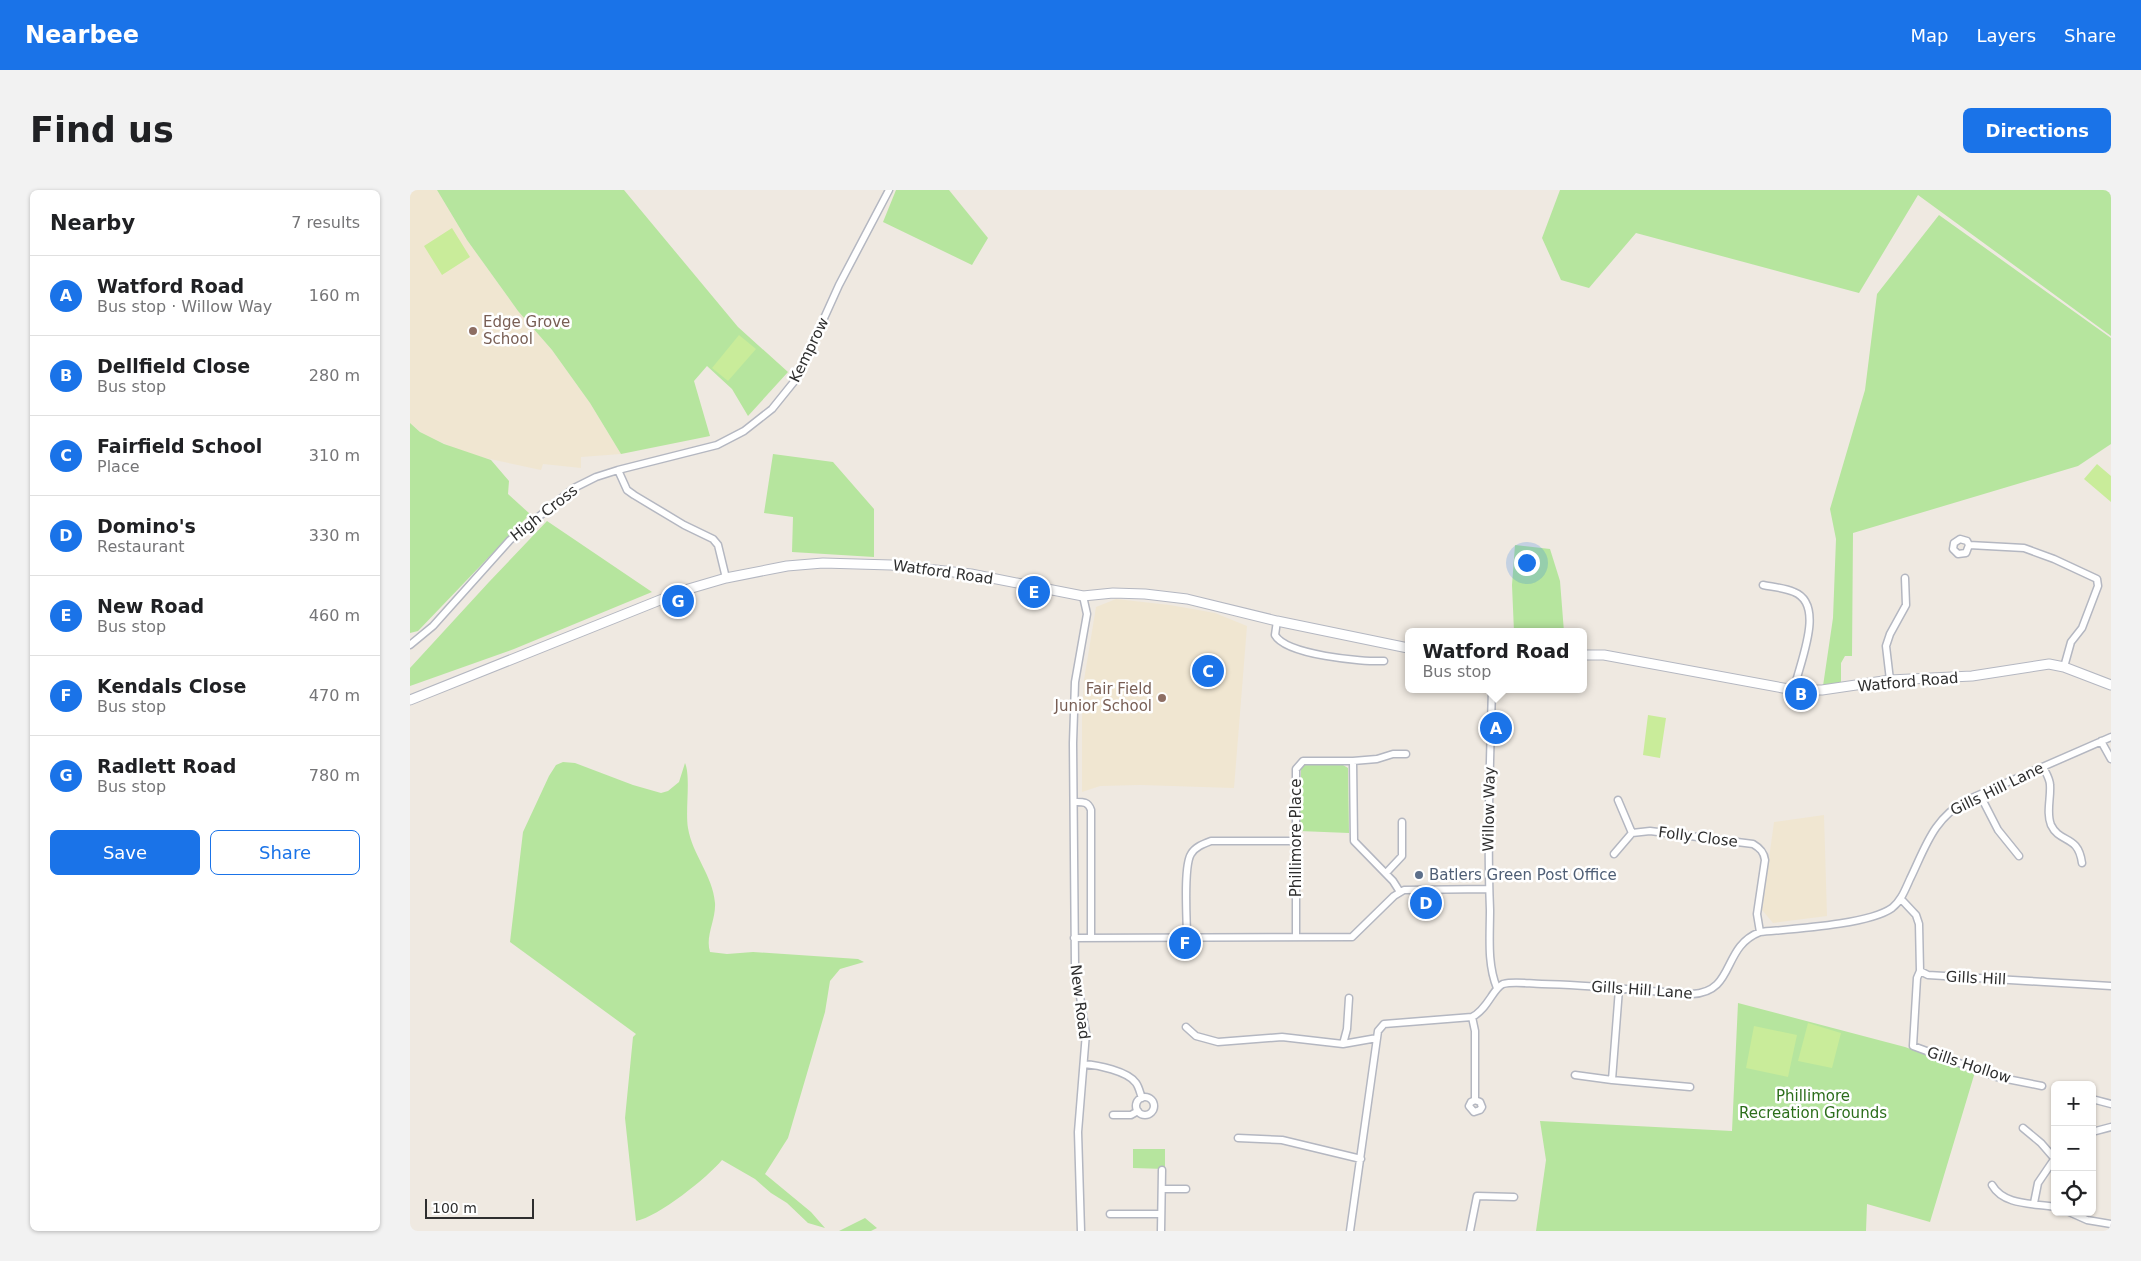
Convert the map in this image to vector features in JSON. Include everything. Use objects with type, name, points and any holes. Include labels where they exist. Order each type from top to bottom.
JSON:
[{"type":"main road","name":"Watford Road","points":[[410,700],[648,604],[726,578],[787,566],[861,563],[971,574],[1083,596],[1113,593],[1145,594],[1187,599],[1405,647]]},
{"type":"main road","name":"Watford Road","points":[[1587,655],[1604,655],[1794,690],[1822,690],[1890,680],[1972,676],[2039,664],[2064,667],[2111,685]]},
{"type":"street","name":"Kemprow","points":[[618,470],[717,445],[744,431],[772,409],[797,378],[808,359],[839,285],[889,190]]},
{"type":"street","points":[[618,470],[628,490],[634,495],[684,525],[713,539],[718,545],[726,578]]},
{"type":"street","name":"High Cross","points":[[410,645],[433,626],[510,540],[527,524],[574,488],[596,477],[618,470]]},
{"type":"street","points":[[1969,546],[2024,548],[2054,558],[2096,579],[2098,586],[2082,628],[2072,642],[2064,667]]},
{"type":"street","points":[[1890,680],[1886,646],[1890,634],[1906,605],[1905,578]]},
{"type":"street","points":[[1763,584],[1795,592],[1805,601],[1808,608],[1810,623],[1807,648],[1797,672],[1794,690]]},
{"type":"street","name":"New Road","points":[[1081,1231],[1078,1132],[1086,1022],[1076,979],[1074,938],[1073,714],[1075,682],[1087,614],[1083,596]]},
{"type":"street","points":[[1277,620],[1275,635],[1282,642],[1320,656],[1346,660],[1384,661]]},
{"type":"street","name":"Willow Way","points":[[1492,693],[1488,823],[1489,889],[1491,974],[1498,988]]},
{"type":"street","name":"Gills Hill Lane","points":[[1498,988],[1504,984],[1514,983],[1692,994],[1707,991],[1722,980],[1738,947],[1751,935],[1760,932],[1860,919],[1886,912],[1900,899],[1934,829],[1957,806],[1980,794],[2111,737]]},
{"type":"street","points":[[2102,741],[2111,759]]},
{"type":"street","name":"Phillimore Place","points":[[1296,937],[1297,765],[1303,761],[1353,762],[1377,760],[1393,754],[1406,754]]},
{"type":"street","points":[[1353,762],[1354,840],[1386,873],[1400,892]]},
{"type":"street","points":[[2043,767],[2050,785],[2049,811],[2052,826],[2056,832],[2078,847],[2082,863]]},
{"type":"street","points":[[1980,794],[1998,830],[2019,856]]},
{"type":"street","points":[[1614,854],[1632,833],[1618,800]]},
{"type":"street","points":[[1074,802],[1085,802],[1090,806],[1091,810],[1091,938]]},
{"type":"street","points":[[1386,873],[1402,856],[1402,822]]},
{"type":"street","name":"Folly Close","points":[[1632,833],[1650,831],[1753,844],[1762,850],[1765,860],[1757,914],[1760,932]]},
{"type":"street","points":[[1187,938],[1187,865],[1192,852],[1197,847],[1210,841],[1296,841]]},
{"type":"street","points":[[1074,938],[1352,937],[1400,892],[1409,889],[1489,889]]},
{"type":"street","points":[[1900,899],[1916,915],[1920,971]]},
{"type":"street","name":"Gills Hill","points":[[1920,971],[1928,975],[2111,986]]},
{"type":"street","name":"Gills Hollow","points":[[1920,971],[1917,978],[1914,1046],[1996,1077],[2042,1086]]},
{"type":"street","points":[[1350,1231],[1380,1027],[1391,1022],[1472,1017],[1485,1009],[1498,988]]},
{"type":"street","points":[[1612,1080],[1619,989]]},
{"type":"street","points":[[1343,1044],[1349,998]]},
{"type":"street","points":[[1472,1017],[1475,1030],[1475,1100]]},
{"type":"street","points":[[1186,1027],[1196,1036],[1218,1042],[1282,1037],[1343,1044],[1377,1038]]},
{"type":"street","points":[[1084,1064],[1107,1068],[1131,1078],[1137,1085],[1142,1098]]},
{"type":"street","points":[[1575,1075],[1690,1087]]},
{"type":"street","points":[[1147,1097],[1152,1100],[1154,1108],[1152,1113],[1146,1116],[1138,1111],[1136,1105],[1142,1098],[1147,1097]]},
{"type":"street","points":[[2096,1100],[2111,1104]]},
{"type":"street","points":[[1114,1115],[1131,1115],[1138,1111]]},
{"type":"street","points":[[2096,1131],[2111,1127]]},
{"type":"street","points":[[2023,1128],[2051,1154]]},
{"type":"street","points":[[1238,1138],[1282,1140],[1361,1160]]},
{"type":"street","points":[[2034,1203],[2038,1183],[2051,1164]]},
{"type":"street","points":[[1161,1231],[1162,1170]]},
{"type":"street","points":[[1992,1186],[1997,1194],[2011,1200],[2051,1206]]},
{"type":"street","points":[[1162,1189],[1186,1189]]},
{"type":"street","points":[[1470,1231],[1477,1196],[1514,1197]]},
{"type":"street","points":[[1110,1214],[1162,1214]]},
{"type":"street","points":[[2078,1216],[2087,1220],[2111,1224]]},
{"type":"shaded area","name":"Edge Grove School","points":[[410,190],[437,190],[467,240],[518,311],[552,350],[590,403],[621,454],[581,457],[581,468],[543,464],[541,470],[458,450],[423,434],[410,423]]},
{"type":"shaded area","name":"Fair Field Junior School","points":[[1116,599],[1170,605],[1215,613],[1247,626],[1234,788],[1140,785],[1100,786],[1082,792],[1084,680],[1096,607]]},
{"type":"shaded area","points":[[1824,815],[1827,916],[1773,923],[1762,910],[1774,822]]},
{"type":"green space","points":[[437,190],[624,190],[738,327],[788,372],[748,416],[732,389],[707,366],[694,381],[710,436],[621,454],[590,403],[552,350],[518,311],[467,240]]},
{"type":"green space","points":[[896,190],[949,190],[988,238],[972,265],[883,222]]},
{"type":"green space","points":[[1560,190],[2111,190],[2111,336],[1918,195],[1859,293],[1636,233],[1589,288],[1561,280],[1542,238]]},
{"type":"green space","points":[[1939,215],[2111,338],[2111,444],[2078,466],[1853,533],[1852,656],[1845,656],[1841,663],[1841,684],[1823,686],[1833,618],[1836,539],[1830,509],[1865,390],[1877,294]]},
{"type":"green space","points":[[452,228],[470,257],[442,275],[424,246]]},
{"type":"green space","points":[[739,335],[756,349],[728,381],[712,368]]},
{"type":"green space","points":[[410,423],[420,432],[444,444],[491,460],[509,481],[508,494],[530,514],[418,631],[410,633]]},
{"type":"green space","points":[[773,454],[833,462],[874,509],[874,557],[792,552],[793,517],[764,513]]},
{"type":"green space","points":[[2097,464],[2111,476],[2111,502],[2084,479]]},
{"type":"green space","points":[[547,521],[652,592],[514,649],[410,686],[410,668]]},
{"type":"green space","points":[[1515,545],[1550,549],[1560,581],[1564,628],[1514,628],[1512,585]]},
{"type":"green space","points":[[1648,715],[1666,718],[1660,758],[1643,755]]},
{"type":"green space","points":[[563,762],[575,763],[633,785],[661,793],[668,791],[679,782],[685,763],[688,777],[687,813],[690,838],[710,884],[715,903],[709,940],[710,952],[727,954],[753,952],[858,959],[864,962],[840,969],[830,981],[825,1012],[788,1138],[765,1174],[811,1212],[825,1228],[808,1223],[787,1203],[771,1193],[755,1179],[722,1160],[706,1176],[682,1195],[657,1212],[636,1221],[625,1118],[633,1037],[636,1034],[510,942],[523,832],[549,776],[556,765]]},
{"type":"green space","points":[[1305,764],[1343,765],[1348,768],[1349,833],[1299,831],[1301,769]]},
{"type":"green space","name":"Phillimore Recreation Grounds","points":[[1738,1003],[1905,1047],[1975,1072],[1930,1222],[1867,1204],[1866,1231],[1536,1231],[1546,1160],[1540,1121],[1732,1131]]},
{"type":"green space","points":[[1808,1023],[1841,1033],[1832,1068],[1798,1061]]},
{"type":"green space","points":[[1754,1026],[1797,1035],[1788,1077],[1746,1068]]},
{"type":"green space","points":[[1133,1149],[1165,1149],[1165,1169],[1133,1168]]},
{"type":"green space","points":[[865,1218],[877,1228],[871,1231],[839,1231]]},
{"type":"place","name":"Edge Grove School","points":[[473,331]]},
{"type":"place","name":"New Road","points":[[1034,592]]},
{"type":"place","name":"Radlett Road","points":[[678,601]]},
{"type":"place","name":"Fairfield School","points":[[1208,671]]},
{"type":"place","name":"Dellfield Close","points":[[1801,694]]},
{"type":"place","name":"Fair Field Junior School","points":[[1162,698]]},
{"type":"place","name":"Watford Road","points":[[1496,728]]},
{"type":"place","name":"Batlers Green Post Office","points":[[1419,875]]},
{"type":"place","name":"Domino's","points":[[1426,903]]},
{"type":"place","name":"Kendals Close","points":[[1185,943]]}]
